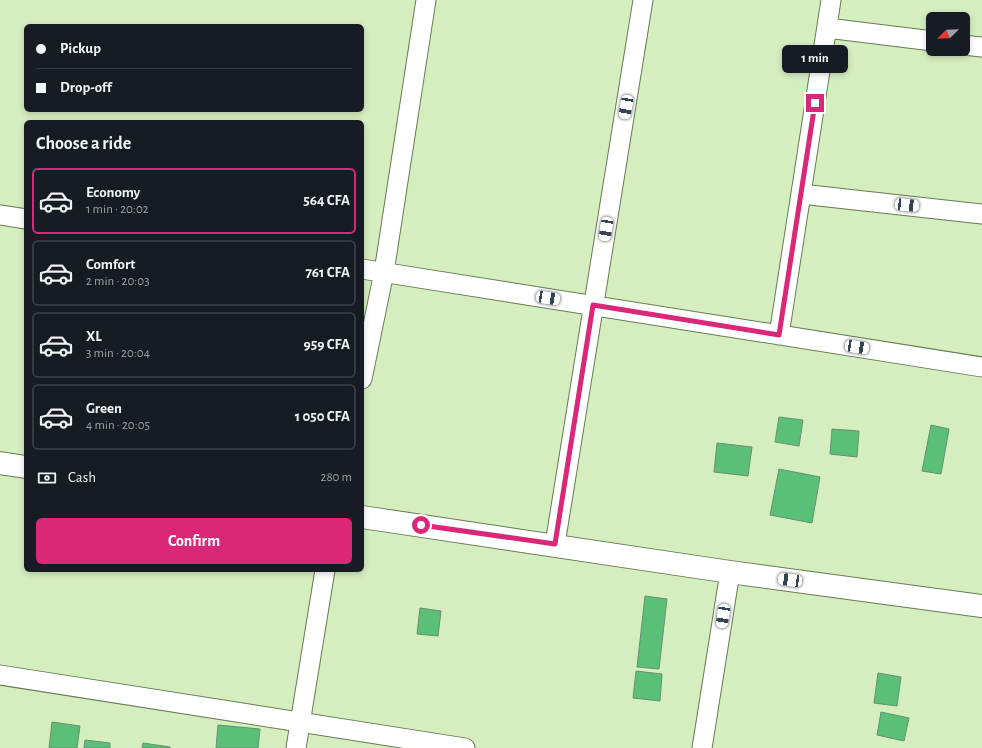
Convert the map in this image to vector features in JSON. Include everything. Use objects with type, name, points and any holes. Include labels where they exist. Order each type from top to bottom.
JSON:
[{"type":"street","points":[[364,369],[384,272],[426,0]]},
{"type":"street","points":[[555,544],[643,0]]},
{"type":"street","points":[[779,335],[831,0]]},
{"type":"street","points":[[827,28],[926,40]]},
{"type":"street","points":[[970,46],[982,47]]},
{"type":"street","points":[[801,194],[982,214]]},
{"type":"street","points":[[0,215],[24,219]]},
{"type":"street","points":[[364,269],[982,367]]},
{"type":"street","points":[[0,463],[24,467]]},
{"type":"street","points":[[364,517],[555,544],[730,572],[982,606]]},
{"type":"street","points":[[296,748],[325,572]]},
{"type":"street","points":[[702,748],[730,572]]},
{"type":"street","points":[[0,675],[465,748]]},
{"type":"building","points":[[779,417],[803,420],[799,446],[775,442]]},
{"type":"building","points":[[931,425],[949,429],[941,474],[922,471]]},
{"type":"building","points":[[832,429],[859,431],[857,457],[830,454]]},
{"type":"building","points":[[717,443],[752,447],[748,476],[714,472]]},
{"type":"building","points":[[779,469],[820,477],[812,523],[770,515]]},
{"type":"building","points":[[645,596],[667,599],[659,669],[637,667]]},
{"type":"building","points":[[420,608],[441,611],[438,636],[417,634]]},
{"type":"building","points":[[636,671],[662,674],[660,701],[633,698]]},
{"type":"building","points":[[878,673],[901,677],[897,706],[874,703]]},
{"type":"building","points":[[881,712],[909,718],[904,741],[877,735]]},
{"type":"building","points":[[52,722],[80,726],[77,748],[49,748]]},
{"type":"building","points":[[218,725],[260,729],[258,748],[216,748]]},
{"type":"building","points":[[85,740],[110,743],[110,748],[84,748]]},
{"type":"building","points":[[143,743],[170,747],[170,748],[142,748]]},
{"type":"route","points":[[421,525],[555,544],[593,305],[779,335],[815,103]]}]
